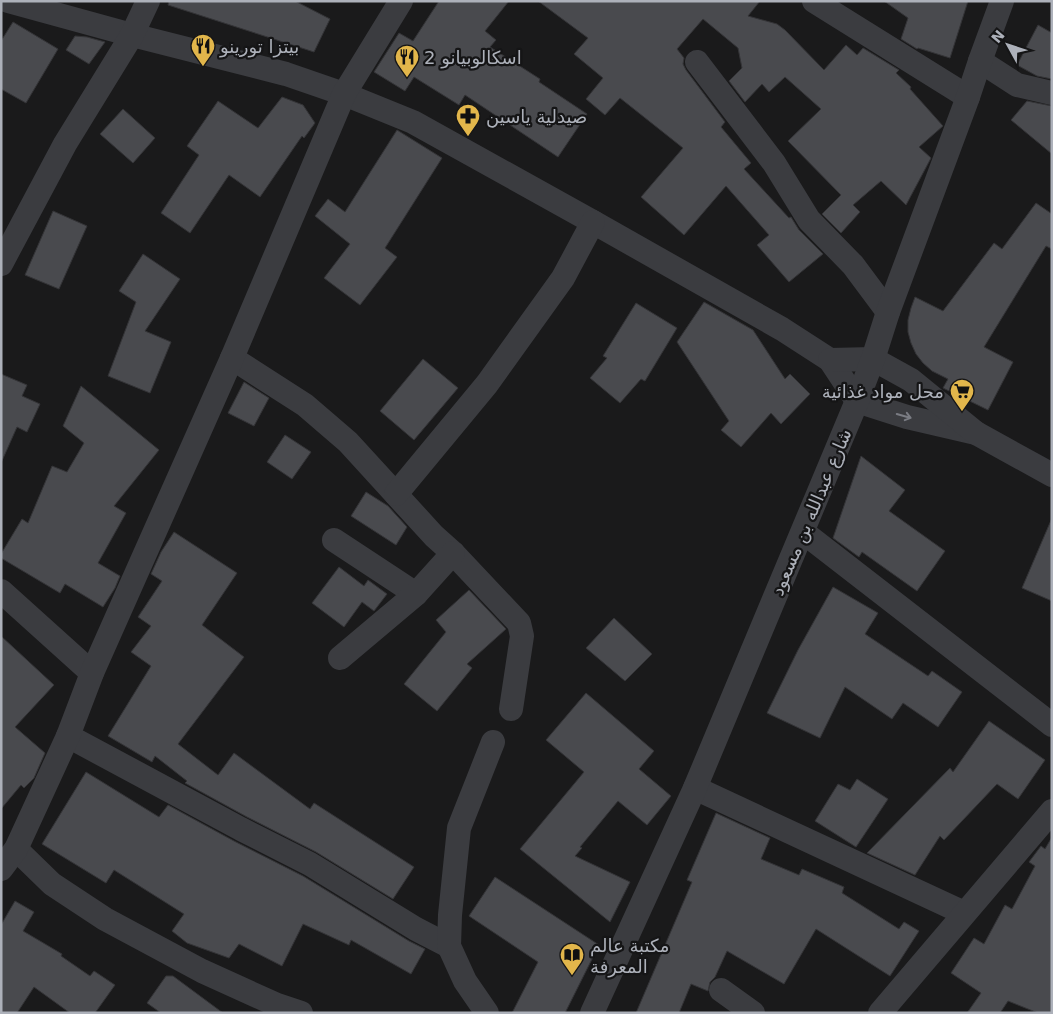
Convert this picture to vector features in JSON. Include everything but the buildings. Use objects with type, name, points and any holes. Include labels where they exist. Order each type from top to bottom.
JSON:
[{"type":"street","points":[[8,1],[286,74],[344,94],[413,122],[593,222],[782,330],[830,360],[858,401],[906,417],[976,433]]},
{"type":"street","points":[[1,264],[65,144],[132,35],[148,1]]},
{"type":"street","points":[[1,870],[16,849],[68,736],[92,673],[232,358],[344,94],[401,1]]},
{"type":"street","points":[[814,1],[968,97]]},
{"type":"street","name":"شارع عبدالله بن مسعود","points":[[592,1013],[695,788],[858,401],[888,312],[1002,1]]},
{"type":"street","points":[[980,61],[1016,85],[1052,93]]},
{"type":"street","points":[[696,62],[774,163],[809,220],[853,265],[888,312]]},
{"type":"street","points":[[396,494],[492,377],[563,278],[593,222]]},
{"type":"street","points":[[232,358],[305,405],[348,442],[434,536],[453,553],[518,623],[522,636],[511,709]]},
{"type":"street","points":[[830,360],[873,359],[911,380],[976,433],[1052,475]]},
{"type":"street","points":[[803,532],[1052,725]]},
{"type":"street","points":[[334,540],[416,594]]},
{"type":"street","points":[[340,658],[416,594],[453,553]]},
{"type":"street","points":[[1,591],[92,673]]},
{"type":"street","points":[[68,736],[241,830],[310,864],[416,929],[449,946]]},
{"type":"street","points":[[484,1011],[465,981],[449,946],[450,915],[459,828],[493,742]]},
{"type":"street","points":[[695,788],[964,913]]},
{"type":"street","points":[[880,1013],[1052,811]]},
{"type":"street","points":[[16,849],[52,884],[105,919],[202,971],[276,1005],[301,1013]]},
{"type":"street","points":[[721,990],[753,1013]]},
{"type":"place","name":"بيتزا تورينو","points":[[203,67]]},
{"type":"place","name":"اسكالوبيانو 2","points":[[407,78]]},
{"type":"place","name":"صيدلية ياسين","points":[[468,137]]},
{"type":"place","name":"محل مواد غذائية","points":[[962,412]]},
{"type":"place","name":"مكتبة عالم المعرفة","points":[[572,976]]}]
